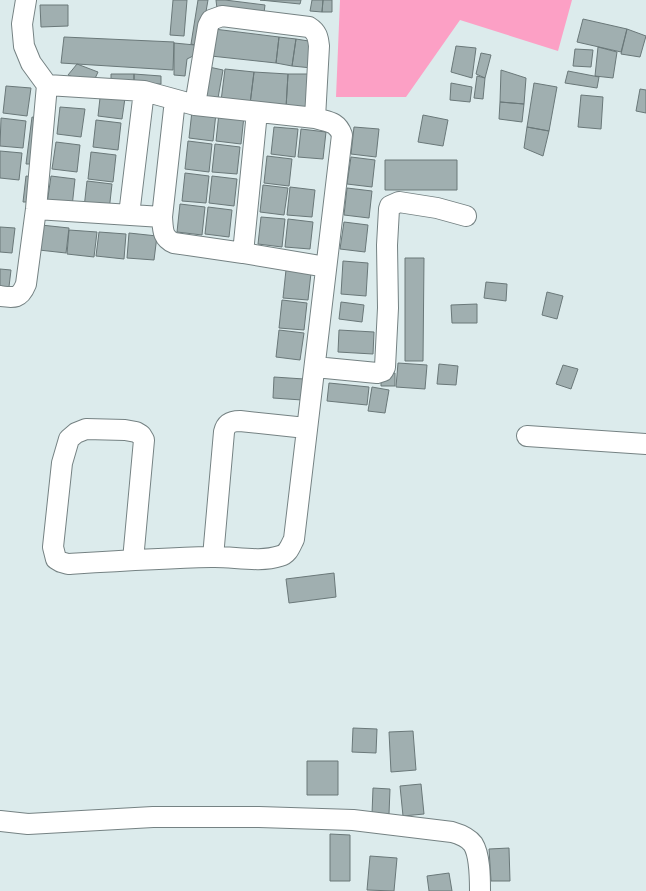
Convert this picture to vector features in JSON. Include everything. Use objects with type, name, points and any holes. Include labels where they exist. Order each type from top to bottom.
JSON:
[{"type":"street","points":[[0,296],[16,297],[20,295],[26,284],[36,208],[47,85],[31,63],[24,46],[22,24],[26,0]]},
{"type":"street","points":[[195,105],[208,26],[211,20],[222,16],[309,27],[315,31],[319,46],[315,118]]},
{"type":"street","points":[[47,85],[144,91],[195,105],[315,118],[337,125],[342,135],[294,539],[289,550],[280,556],[266,559],[213,557],[68,564],[61,562],[56,559],[53,547],[62,463],[69,439],[76,433],[86,429],[125,430],[136,432],[144,440],[133,560]]},
{"type":"street","points":[[129,215],[144,91]]},
{"type":"street","points":[[175,100],[162,217],[166,239],[174,244],[326,266]]},
{"type":"street","points":[[243,254],[257,112]]},
{"type":"street","points":[[315,366],[376,373],[383,371],[385,367],[388,308],[387,245],[390,206],[399,202],[437,208],[466,216]]},
{"type":"street","points":[[36,208],[162,217]]},
{"type":"street","points":[[213,557],[224,432],[229,423],[240,420],[306,428]]},
{"type":"street","points":[[527,436],[646,444]]},
{"type":"street","points":[[0,820],[28,824],[153,817],[259,817],[353,820],[452,832],[465,836],[473,844],[479,866],[480,891]]},
{"type":"shaded area","points":[[340,0],[572,0],[558,51],[460,20],[406,97],[336,97]]},
{"type":"building","points":[[173,0],[187,0],[184,36],[170,35]]},
{"type":"building","points":[[198,0],[208,0],[200,46],[191,44]]},
{"type":"building","points":[[216,0],[265,5],[264,13],[217,9]]},
{"type":"building","points":[[260,0],[301,0],[300,4]]},
{"type":"building","points":[[312,0],[323,0],[322,12],[310,11]]},
{"type":"building","points":[[323,0],[332,0],[332,12],[322,12]]},
{"type":"building","points":[[40,5],[68,5],[68,26],[41,27]]},
{"type":"building","points":[[583,19],[627,29],[621,52],[577,42]]},
{"type":"building","points":[[214,29],[279,37],[276,63],[211,56]]},
{"type":"building","points":[[627,29],[646,36],[640,57],[621,54]]},
{"type":"building","points":[[64,37],[174,42],[173,70],[61,63]]},
{"type":"building","points":[[279,37],[296,39],[292,66],[276,63]]},
{"type":"building","points":[[296,39],[315,42],[312,68],[292,66]]},
{"type":"building","points":[[174,43],[195,45],[195,55],[187,59],[185,76],[174,75]]},
{"type":"building","points":[[456,46],[476,48],[472,78],[451,72]]},
{"type":"building","points":[[598,47],[617,52],[613,78],[595,76]]},
{"type":"building","points":[[575,49],[593,50],[591,67],[573,66]]},
{"type":"building","points":[[481,53],[491,55],[485,78],[476,74]]},
{"type":"building","points":[[77,64],[98,72],[92,85],[68,75]]},
{"type":"building","points":[[209,67],[223,70],[218,98],[204,96]]},
{"type":"building","points":[[225,69],[254,72],[250,104],[221,101]]},
{"type":"building","points":[[501,70],[526,78],[524,104],[500,102]]},
{"type":"building","points":[[568,71],[599,77],[597,88],[565,83]]},
{"type":"building","points":[[254,72],[288,74],[286,108],[250,104]]},
{"type":"building","points":[[111,74],[134,74],[134,84],[111,83]]},
{"type":"building","points":[[134,74],[161,76],[161,84],[134,84]]},
{"type":"building","points":[[288,74],[309,74],[307,110],[286,108]]},
{"type":"building","points":[[477,76],[485,78],[483,99],[474,98]]},
{"type":"building","points":[[451,83],[472,87],[470,102],[450,100]]},
{"type":"building","points":[[534,83],[557,87],[549,131],[527,127]]},
{"type":"building","points":[[6,86],[31,88],[27,116],[3,113]]},
{"type":"building","points":[[101,89],[126,91],[122,119],[98,116]]},
{"type":"building","points":[[640,89],[646,90],[646,113],[636,111]]},
{"type":"building","points":[[581,95],[603,97],[601,129],[578,127]]},
{"type":"building","points":[[500,102],[524,104],[522,122],[499,119]]},
{"type":"building","points":[[60,107],[85,109],[81,137],[57,134]]},
{"type":"building","points":[[192,111],[216,113],[213,141],[189,138]]},
{"type":"building","points":[[219,113],[244,116],[241,144],[216,141]]},
{"type":"building","points":[[423,115],[448,120],[443,146],[418,142]]},
{"type":"building","points":[[32,117],[41,119],[35,164],[26,164]]},
{"type":"building","points":[[1,118],[26,121],[23,148],[0,146]]},
{"type":"building","points":[[96,120],[121,123],[118,150],[93,147]]},
{"type":"building","points":[[274,127],[298,129],[295,157],[271,154]]},
{"type":"building","points":[[354,127],[379,129],[376,157],[351,154]]},
{"type":"building","points":[[527,127],[549,131],[543,156],[524,148]]},
{"type":"building","points":[[301,129],[326,132],[323,159],[298,157]]},
{"type":"building","points":[[188,141],[212,144],[209,172],[185,169]]},
{"type":"building","points":[[56,142],[80,145],[77,172],[52,169]]},
{"type":"building","points":[[215,144],[240,147],[237,174],[212,172]]},
{"type":"building","points":[[0,151],[22,153],[19,180],[0,178]]},
{"type":"building","points":[[91,152],[116,155],[113,182],[88,179]]},
{"type":"building","points":[[267,156],[292,159],[289,186],[264,183]]},
{"type":"building","points":[[351,157],[375,160],[372,187],[347,184]]},
{"type":"building","points":[[385,160],[457,160],[457,190],[385,190]]},
{"type":"building","points":[[185,173],[209,176],[206,203],[182,201]]},
{"type":"building","points":[[26,176],[34,177],[31,202],[23,202]]},
{"type":"building","points":[[51,176],[75,179],[72,207],[47,204]]},
{"type":"building","points":[[212,176],[237,179],[234,206],[209,203]]},
{"type":"building","points":[[87,181],[112,184],[109,211],[84,208]]},
{"type":"building","points":[[263,185],[288,188],[284,215],[260,212]]},
{"type":"building","points":[[290,187],[315,190],[312,217],[287,215]]},
{"type":"building","points":[[347,188],[372,191],[369,218],[344,215]]},
{"type":"building","points":[[180,204],[205,207],[202,235],[177,232]]},
{"type":"building","points":[[208,207],[232,210],[229,237],[205,234]]},
{"type":"building","points":[[261,217],[285,219],[282,247],[258,244]]},
{"type":"building","points":[[288,219],[313,222],[310,249],[285,247]]},
{"type":"building","points":[[344,222],[368,225],[365,252],[340,249]]},
{"type":"building","points":[[41,225],[69,228],[66,253],[39,250]]},
{"type":"building","points":[[0,227],[15,228],[12,253],[0,252]]},
{"type":"building","points":[[69,230],[97,232],[94,257],[67,254]]},
{"type":"building","points":[[99,232],[126,234],[124,259],[96,256]]},
{"type":"building","points":[[129,233],[157,236],[154,260],[127,258]]},
{"type":"building","points":[[405,258],[424,258],[423,361],[405,361]]},
{"type":"building","points":[[343,261],[368,263],[366,296],[341,294]]},
{"type":"building","points":[[0,269],[11,270],[8,295],[0,294]]},
{"type":"building","points":[[286,270],[311,273],[308,300],[283,298]]},
{"type":"building","points":[[486,282],[507,284],[506,301],[484,298]]},
{"type":"building","points":[[547,292],[563,296],[557,319],[542,315]]},
{"type":"building","points":[[282,300],[307,303],[304,330],[279,328]]},
{"type":"building","points":[[341,302],[364,305],[362,322],[339,319]]},
{"type":"building","points":[[477,304],[477,323],[452,323],[451,305]]},
{"type":"building","points":[[279,330],[304,333],[300,360],[276,357]]},
{"type":"building","points":[[339,330],[374,332],[373,354],[338,352]]},
{"type":"building","points":[[398,363],[427,365],[425,389],[396,387]]},
{"type":"building","points":[[439,364],[458,366],[456,385],[437,384]]},
{"type":"building","points":[[563,365],[578,369],[571,389],[556,384]]},
{"type":"building","points":[[381,373],[395,373],[395,386],[381,386]]},
{"type":"building","points":[[274,377],[304,379],[302,400],[273,398]]},
{"type":"building","points":[[329,383],[369,387],[367,405],[327,401]]},
{"type":"building","points":[[372,387],[389,390],[385,413],[368,411]]},
{"type":"building","points":[[334,573],[336,597],[289,603],[286,579]]},
{"type":"building","points":[[353,728],[377,729],[376,753],[352,752]]},
{"type":"building","points":[[413,731],[416,770],[391,772],[389,732]]},
{"type":"building","points":[[307,761],[338,761],[338,795],[307,795]]},
{"type":"building","points":[[421,784],[424,814],[403,816],[400,786]]},
{"type":"building","points":[[373,788],[390,789],[389,814],[372,814]]},
{"type":"building","points":[[330,834],[350,835],[350,881],[330,881]]},
{"type":"building","points":[[509,848],[510,881],[491,881],[489,849]]},
{"type":"building","points":[[370,856],[397,858],[394,891],[367,890]]},
{"type":"building","points":[[449,873],[452,891],[429,891],[427,876]]}]
